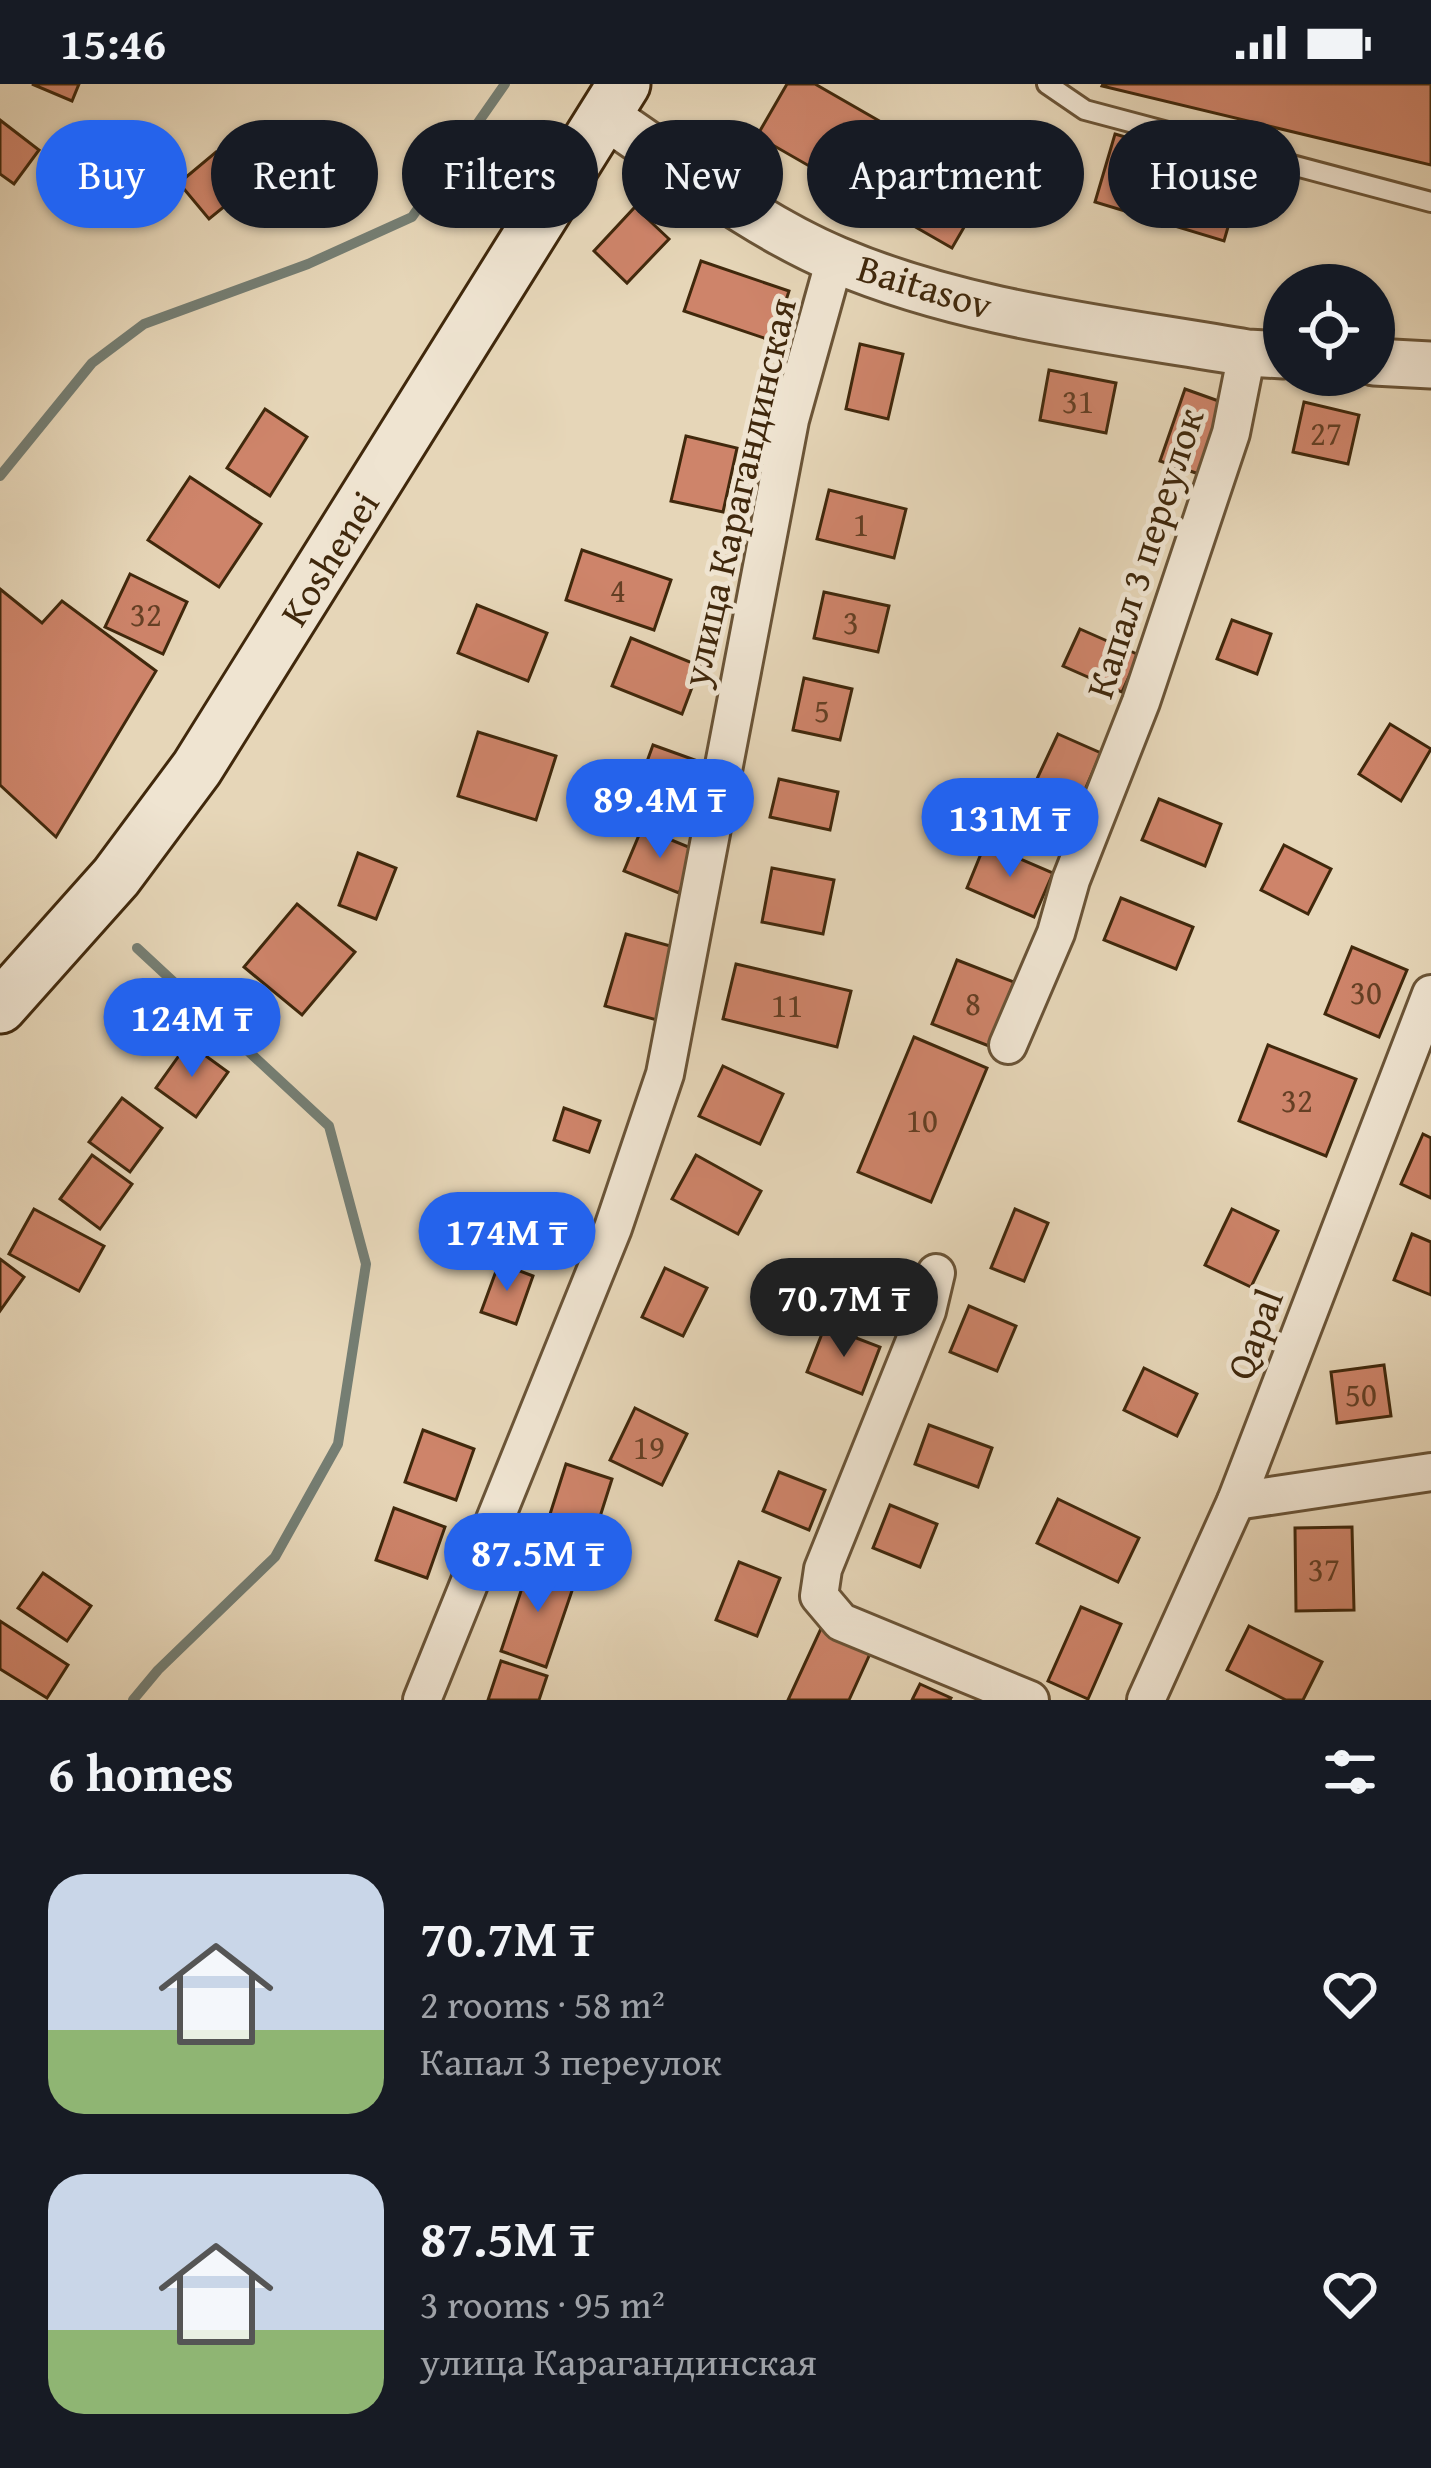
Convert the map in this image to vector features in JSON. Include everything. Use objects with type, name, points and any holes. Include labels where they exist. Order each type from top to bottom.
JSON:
[{"type":"main road","name":"Koshenei","points":[[0,1007],[116,878],[197,768],[614,100]]},
{"type":"street","name":"Baitasov","points":[[614,100],[772,226],[836,260],[952,302],[1263,354]]},
{"type":"street","name":"улица Карагандинская","points":[[422,1700],[613,1228],[665,1074],[790,420],[836,260]]},
{"type":"street","name":"Капал 3 переулок","points":[[1008,1045],[1056,933],[1071,880],[1141,702],[1232,434],[1263,359]]},
{"type":"street","points":[[1395,363],[1431,365]]},
{"type":"street","name":"Qapal","points":[[1146,1700],[1236,1501],[1431,994]]},
{"type":"street","points":[[936,1273],[927,1311],[824,1569],[819,1597],[841,1622],[1030,1700]]},
{"type":"street","points":[[1236,1501],[1431,1472]]},
{"type":"lane","points":[[1047,84],[1084,110],[1431,202]]},
{"type":"building","points":[[32,84],[79,84],[72,101]]},
{"type":"building","points":[[787,84],[815,84],[878,120],[807,120],[807,165],[783,151],[783,120],[766,120]]},
{"type":"building","points":[[1431,84],[1431,165],[1300,134],[1300,120],[1244,120],[1102,86]]},
{"type":"building","points":[[0,120],[36,148],[36,154],[14,184],[0,174]]},
{"type":"building","points":[[211,156],[209,219],[187,193],[187,176]]},
{"type":"building","points":[[1108,158],[1108,206],[1095,202]]},
{"type":"building","points":[[622,221],[622,228],[657,228],[669,239],[627,283],[594,251]]},
{"type":"building","points":[[917,228],[964,228],[952,248]]},
{"type":"building","points":[[1181,228],[1228,228],[1224,241]]},
{"type":"building","points":[[701,261],[789,291],[773,341],[684,311]]},
{"type":"building","points":[[860,344],[903,354],[888,419],[846,409]]},
{"type":"building","points":[[1049,370],[1116,383],[1106,433],[1040,420]]},
{"type":"building","points":[[1185,389],[1227,404],[1202,475],[1160,461]]},
{"type":"building","points":[[1304,402],[1359,415],[1348,464],[1293,452]]},
{"type":"building","points":[[265,409],[307,437],[270,496],[227,468]]},
{"type":"building","points":[[686,436],[737,448],[723,512],[671,501]]},
{"type":"building","points":[[190,477],[261,524],[219,587],[148,540]]},
{"type":"building","points":[[829,490],[906,509],[894,558],[817,539]]},
{"type":"building","points":[[582,550],[671,580],[654,630],[566,600]]},
{"type":"building","points":[[130,574],[187,602],[163,654],[105,627]]},
{"type":"building","points":[[0,589],[42,623],[62,601],[156,671],[56,837],[0,785]]},
{"type":"building","points":[[824,592],[889,606],[878,652],[814,638]]},
{"type":"building","points":[[477,605],[547,633],[528,681],[458,653]]},
{"type":"building","points":[[1232,620],[1271,634],[1257,674],[1217,659]]},
{"type":"building","points":[[1080,629],[1139,655],[1122,692],[1063,666]]},
{"type":"building","points":[[631,638],[700,666],[682,714],[612,686]]},
{"type":"building","points":[[804,678],[852,689],[840,740],[793,730]]},
{"type":"building","points":[[1390,724],[1431,749],[1401,801],[1359,774]]},
{"type":"building","points":[[478,732],[556,756],[536,820],[458,796]]},
{"type":"building","points":[[1058,734],[1101,753],[1080,801],[1036,781]]},
{"type":"building","points":[[653,745],[703,763],[691,796],[641,778]]},
{"type":"building","points":[[779,779],[838,792],[830,830],[770,817]]},
{"type":"building","points":[[1159,799],[1221,824],[1205,866],[1142,840]]},
{"type":"building","points":[[642,828],[696,850],[679,893],[624,871]]},
{"type":"building","points":[[985,844],[1053,873],[1034,917],[967,888]]},
{"type":"building","points":[[1284,845],[1331,869],[1308,914],[1261,890]]},
{"type":"building","points":[[358,853],[396,868],[376,919],[339,905]]},
{"type":"building","points":[[772,868],[834,880],[823,934],[762,922]]},
{"type":"building","points":[[1121,898],[1193,927],[1176,969],[1104,940]]},
{"type":"building","points":[[297,904],[355,952],[302,1015],[244,967]]},
{"type":"building","points":[[626,934],[678,948],[657,1020],[605,1006]]},
{"type":"building","points":[[1352,947],[1407,970],[1379,1037],[1325,1014]]},
{"type":"building","points":[[957,960],[1014,982],[989,1046],[932,1024]]},
{"type":"building","points":[[736,964],[851,991],[837,1047],[723,1019]]},
{"type":"building","points":[[914,1037],[987,1068],[931,1202],[858,1172]]},
{"type":"building","points":[[188,1043],[228,1072],[196,1117],[156,1088]]},
{"type":"building","points":[[1268,1045],[1356,1079],[1326,1156],[1239,1121]]},
{"type":"building","points":[[723,1066],[783,1094],[760,1144],[699,1116]]},
{"type":"building","points":[[122,1098],[162,1128],[130,1172],[89,1142]]},
{"type":"building","points":[[564,1108],[600,1121],[589,1152],[554,1140]]},
{"type":"building","points":[[1423,1134],[1431,1138],[1431,1198],[1401,1184]]},
{"type":"building","points":[[92,1155],[132,1184],[100,1229],[60,1199]]},
{"type":"building","points":[[696,1155],[761,1191],[738,1234],[672,1199]]},
{"type":"building","points":[[34,1209],[104,1246],[79,1291],[9,1254]]},
{"type":"building","points":[[1015,1209],[1048,1223],[1024,1281],[991,1268]]},
{"type":"building","points":[[1232,1209],[1278,1231],[1251,1287],[1205,1265]]},
{"type":"building","points":[[1412,1234],[1431,1242],[1431,1295],[1394,1280]]},
{"type":"building","points":[[0,1259],[24,1277],[0,1311]]},
{"type":"building","points":[[499,1263],[533,1276],[516,1324],[481,1312]]},
{"type":"building","points":[[665,1268],[707,1288],[683,1336],[642,1317]]},
{"type":"building","points":[[969,1306],[1016,1326],[997,1371],[950,1352]]},
{"type":"building","points":[[825,1326],[880,1347],[862,1394],[807,1372]]},
{"type":"building","points":[[1384,1365],[1391,1416],[1337,1423],[1331,1372]]},
{"type":"building","points":[[1144,1368],[1197,1394],[1177,1436],[1124,1410]]},
{"type":"building","points":[[635,1408],[687,1434],[662,1485],[610,1460]]},
{"type":"building","points":[[929,1425],[992,1448],[978,1487],[915,1464]]},
{"type":"building","points":[[423,1430],[474,1449],[456,1500],[405,1482]]},
{"type":"building","points":[[566,1464],[612,1479],[584,1567],[538,1552]]},
{"type":"building","points":[[779,1472],[825,1490],[809,1530],[763,1511]]},
{"type":"building","points":[[1058,1499],[1139,1538],[1118,1582],[1037,1543]]},
{"type":"building","points":[[890,1505],[937,1524],[920,1567],[873,1548]]},
{"type":"building","points":[[394,1508],[445,1527],[427,1578],[376,1560]]},
{"type":"building","points":[[1352,1527],[1354,1610],[1296,1611],[1295,1528]]},
{"type":"building","points":[[739,1562],[780,1578],[757,1636],[716,1620]]},
{"type":"building","points":[[530,1564],[576,1579],[546,1667],[501,1651]]},
{"type":"building","points":[[43,1573],[91,1606],[67,1641],[18,1608]]},
{"type":"building","points":[[1081,1607],[1121,1624],[1088,1699],[1048,1681]]},
{"type":"building","points":[[0,1621],[68,1665],[47,1698],[0,1669]]},
{"type":"building","points":[[824,1622],[874,1645],[849,1700],[788,1700]]},
{"type":"building","points":[[1249,1626],[1322,1662],[1303,1700],[1286,1700],[1227,1670]]},
{"type":"building","points":[[501,1661],[547,1676],[539,1700],[488,1700]]},
{"type":"building","points":[[920,1684],[951,1698],[912,1700]]},
{"type":"waterway","points":[[0,476],[92,363],[144,324],[308,264],[412,217],[505,84]]},
{"type":"waterway","points":[[133,1700],[275,1557],[338,1444],[366,1264],[329,1126],[137,948]]}]
